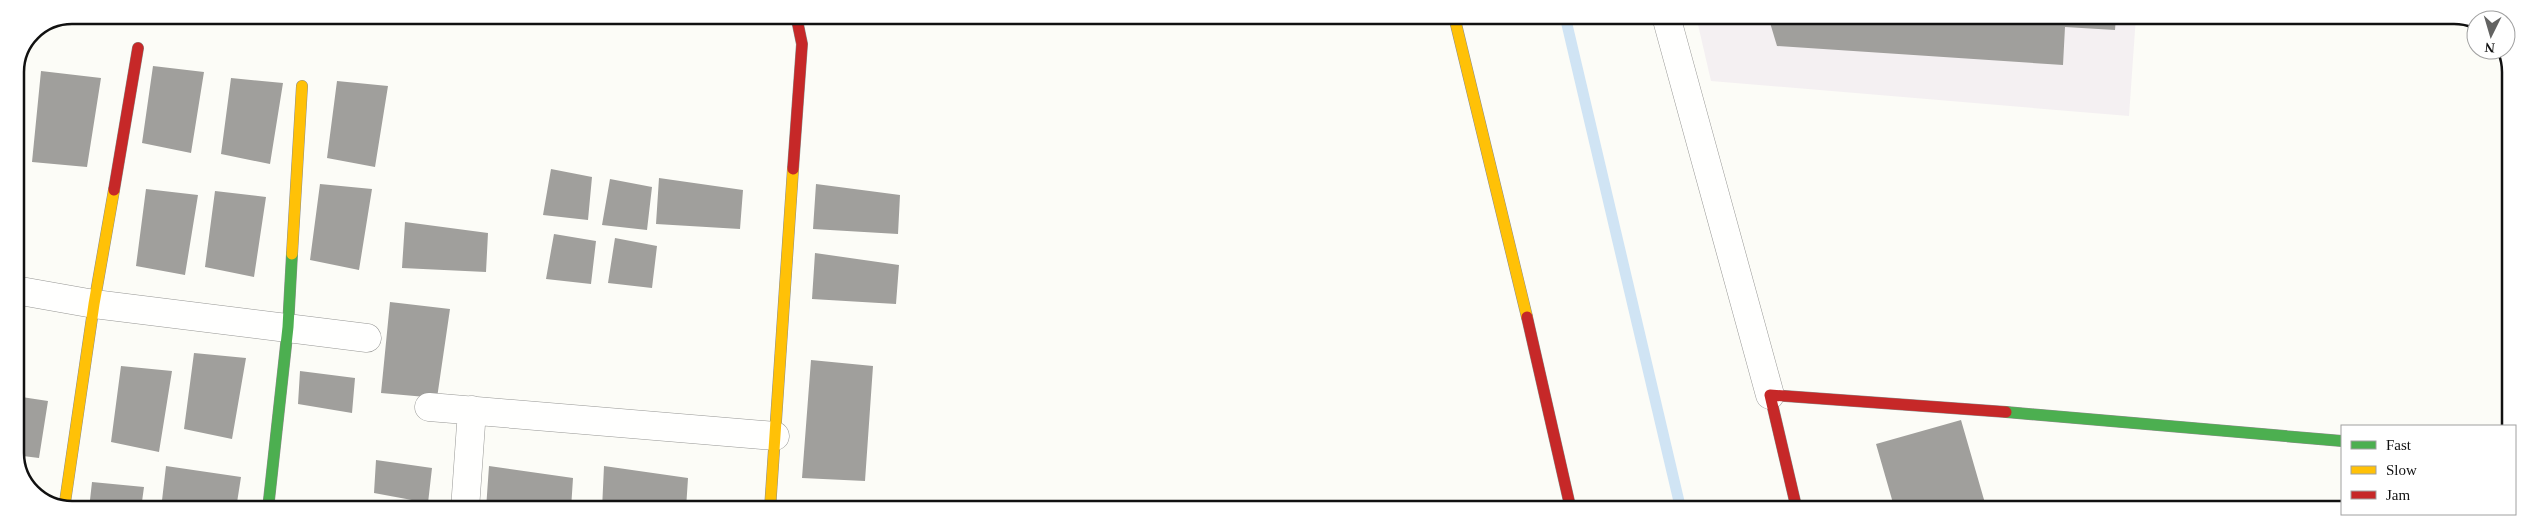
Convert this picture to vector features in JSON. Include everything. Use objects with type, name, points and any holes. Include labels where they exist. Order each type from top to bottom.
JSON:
[{"type":"street","points":[[771,501],[802,44],[798,24]]},
{"type":"street","points":[[1456,24],[1502,207],[1569,501]]},
{"type":"street","points":[[1668,24],[1770,395],[1796,501]]},
{"type":"street","points":[[65,500],[94,304],[138,48]]},
{"type":"street","points":[[269,501],[288,327],[302,86]]},
{"type":"street","points":[[24,292],[94,304],[367,338]]},
{"type":"street","points":[[1770,395],[1886,402],[2341,441]]},
{"type":"street","points":[[428,407],[775,436]]},
{"type":"street","points":[[465,501],[472,410]]},
{"type":"shaded area","points":[[1698,24],[2135,24],[2129,116],[1711,81]]},
{"type":"building","points":[[1770,24],[2115,24],[2115,30],[2065,27],[2063,65],[1777,46]]},
{"type":"building","points":[[153,66],[204,72],[191,153],[142,143]]},
{"type":"building","points":[[41,71],[101,78],[87,167],[32,162]]},
{"type":"building","points":[[231,78],[283,83],[270,164],[221,154]]},
{"type":"building","points":[[337,81],[388,86],[375,167],[327,158]]},
{"type":"building","points":[[551,169],[592,177],[588,220],[543,215]]},
{"type":"building","points":[[659,178],[743,190],[740,229],[656,224]]},
{"type":"building","points":[[610,179],[652,187],[647,230],[602,225]]},
{"type":"building","points":[[320,184],[372,189],[359,270],[310,260]]},
{"type":"building","points":[[816,184],[900,195],[898,234],[813,229]]},
{"type":"building","points":[[146,189],[198,195],[185,275],[136,266]]},
{"type":"building","points":[[215,191],[266,197],[254,277],[205,267]]},
{"type":"building","points":[[405,222],[488,233],[486,272],[402,268]]},
{"type":"building","points":[[554,234],[596,241],[591,284],[546,279]]},
{"type":"building","points":[[615,238],[657,246],[652,288],[608,283]]},
{"type":"building","points":[[815,253],[899,265],[896,304],[812,299]]},
{"type":"building","points":[[390,302],[450,309],[437,398],[381,393]]},
{"type":"building","points":[[194,353],[246,358],[232,439],[184,429]]},
{"type":"building","points":[[811,360],[873,366],[865,481],[802,478]]},
{"type":"building","points":[[121,366],[172,371],[159,452],[111,442]]},
{"type":"building","points":[[300,371],[355,378],[352,413],[298,404]]},
{"type":"building","points":[[24,397],[48,401],[39,458],[24,456]]},
{"type":"building","points":[[1961,420],[1984,501],[1892,501],[1876,444]]},
{"type":"building","points":[[376,460],[432,468],[428,501],[417,501],[374,493]]},
{"type":"building","points":[[166,466],[241,477],[237,501],[162,501]]},
{"type":"building","points":[[489,466],[573,478],[572,501],[487,501]]},
{"type":"building","points":[[604,466],[688,478],[687,501],[602,501]]},
{"type":"building","points":[[92,482],[144,487],[142,501],[90,501]]},
{"type":"waterway","points":[[1567,24],[1679,501]]},
{"type":"traffic: fast","points":[[269,501],[288,327],[292,254]]},
{"type":"traffic: fast","points":[[2006,412],[2341,441]]},
{"type":"traffic: slow","points":[[1456,24],[1527,317]]},
{"type":"traffic: slow","points":[[292,254],[302,86]]},
{"type":"traffic: slow","points":[[771,501],[793,169]]},
{"type":"traffic: slow","points":[[65,500],[94,304],[114,190]]},
{"type":"traffic: jam","points":[[793,169],[802,44],[798,24]]},
{"type":"traffic: jam","points":[[114,190],[138,48]]},
{"type":"traffic: jam","points":[[1527,317],[1569,501]]},
{"type":"traffic: jam","points":[[1795,501],[1770,395],[2006,412]]}]
